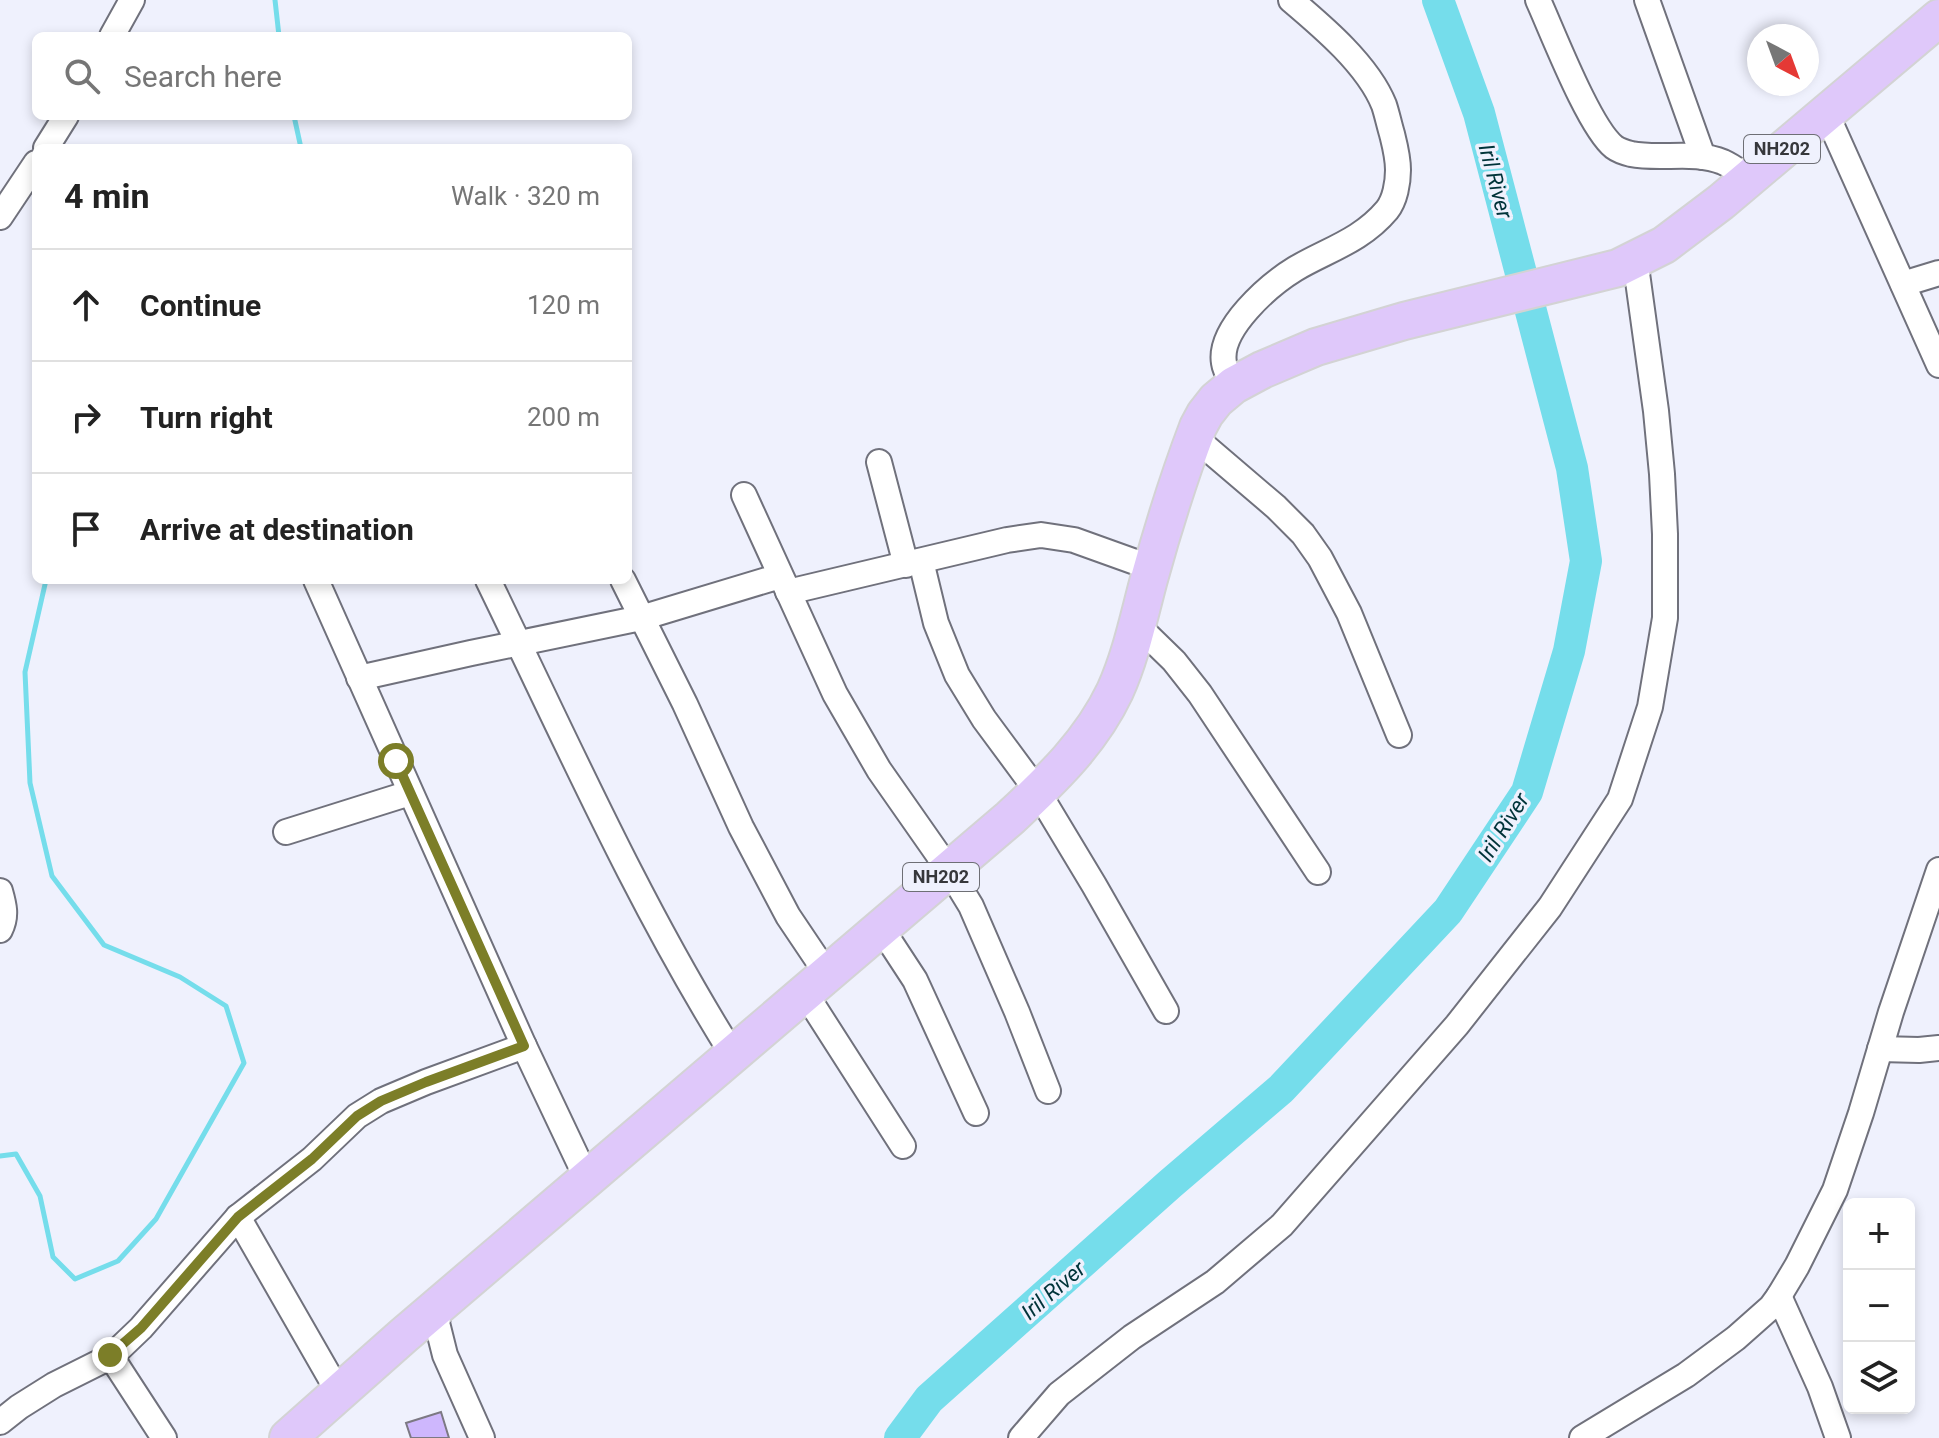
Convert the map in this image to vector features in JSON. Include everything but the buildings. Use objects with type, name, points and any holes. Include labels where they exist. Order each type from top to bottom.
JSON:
[{"type":"highway","name":"NH202","points":[[288,1438],[949,870],[1038,792],[1073,755],[1091,732],[1114,691],[1194,437],[1216,400],[1234,385],[1262,370],[1316,347],[1626,263],[1664,245],[1749,178],[1939,18]]},
{"type":"street","points":[[114,32],[132,0]]},
{"type":"street","points":[[1234,385],[1223,361],[1232,328],[1271,287],[1294,269],[1341,247],[1368,228],[1389,208],[1398,184],[1398,157],[1383,104],[1368,77],[1313,18],[1291,0]]},
{"type":"street","points":[[1538,0],[1587,107],[1598,128],[1615,148],[1631,154],[1703,157],[1723,162],[1749,178]]},
{"type":"street","points":[[1647,0],[1703,157]]},
{"type":"street","points":[[1826,113],[1939,365]]},
{"type":"street","points":[[48,144],[64,120]]},
{"type":"street","points":[[0,217],[32,169]]},
{"type":"street","points":[[1021,1438],[1059,1394],[1132,1337],[1215,1282],[1282,1225],[1466,1013],[1550,907],[1620,799],[1650,707],[1665,618],[1665,534],[1656,411],[1626,263]]},
{"type":"street","points":[[1903,284],[1939,273]]},
{"type":"street","points":[[1194,437],[1276,507],[1303,534],[1320,558],[1349,613],[1399,735]]},
{"type":"street","points":[[879,462],[957,675],[984,719],[1038,792],[1166,1011]]},
{"type":"street","points":[[744,495],[835,694],[879,770],[971,906],[1048,1091]]},
{"type":"street","points":[[359,678],[784,584],[914,563],[1007,540],[1041,535],[1074,540],[1152,568]]},
{"type":"street","points":[[318,584],[524,1046],[587,1179]]},
{"type":"street","points":[[490,584],[627,865],[702,1006],[733,1055]]},
{"type":"street","points":[[625,584],[685,704],[741,827],[788,916],[816,983],[903,1146]]},
{"type":"street","points":[[1137,625],[1174,661],[1200,694],[1318,872]]},
{"type":"street","points":[[286,832],[410,793]]},
{"type":"street","points":[[1582,1438],[1686,1375],[1736,1338],[1779,1296],[1835,1190],[1880,1049],[1931,917],[1939,870]]},
{"type":"street","points":[[0,891],[5,910],[0,930]]},
{"type":"street","points":[[881,928],[915,980],[976,1113]]},
{"type":"street","points":[[0,1422],[54,1385],[110,1355],[141,1328],[238,1217],[312,1159],[357,1116],[381,1101],[426,1082],[524,1046]]},
{"type":"street","points":[[1880,1049],[1939,1048]]},
{"type":"street","points":[[238,1217],[339,1393]]},
{"type":"street","points":[[1779,1296],[1820,1387],[1838,1438]]},
{"type":"street","points":[[440,1305],[437,1323],[445,1355],[482,1438]]},
{"type":"street","points":[[110,1355],[164,1438]]},
{"type":"waterway","points":[[275,0],[279,32]]},
{"type":"waterway","name":"Iril River","points":[[900,1438],[929,1399],[1281,1089],[1448,911],[1527,792],[1569,651],[1586,561],[1572,468],[1479,113],[1438,0]]},
{"type":"waterway","points":[[295,120],[300,144]]},
{"type":"waterway","points":[[0,1156],[16,1154],[40,1196],[53,1257],[75,1279],[118,1261],[156,1219],[244,1063],[226,1006],[180,977],[104,945],[52,876],[30,783],[25,672],[45,584]]},
{"type":"route","points":[[110,1355],[141,1328],[238,1217],[312,1159],[357,1116],[381,1101],[426,1082],[524,1046],[396,761]]}]
